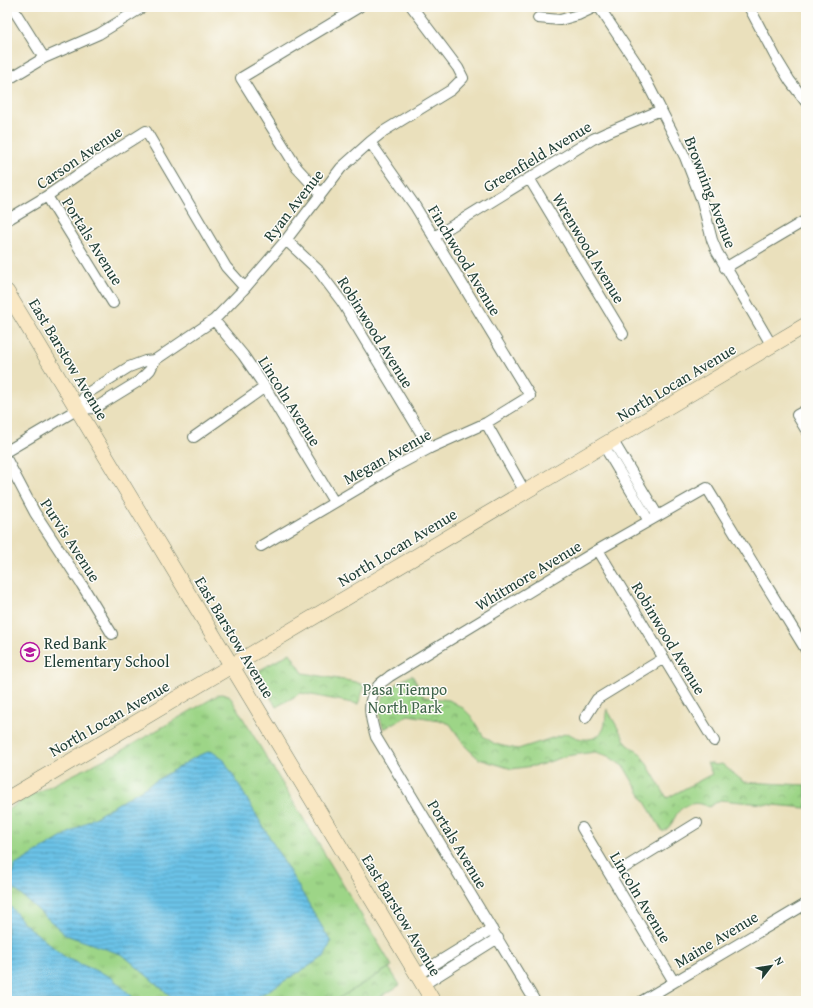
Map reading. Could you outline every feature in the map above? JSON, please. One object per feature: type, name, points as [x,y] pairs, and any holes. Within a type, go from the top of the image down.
[{"type":"street","points":[[12,7],[44,58]]},
{"type":"street","points":[[7,80],[44,58],[99,34],[143,7]]},
{"type":"street","points":[[321,194],[298,168],[241,78],[359,7]]},
{"type":"street","name":"Ryan Avenue","points":[[78,409],[86,394],[123,371],[145,361],[155,360],[214,320],[245,288],[286,240],[342,168],[384,131],[451,90],[463,78],[458,68],[412,7]]},
{"type":"street","points":[[538,18],[560,20],[578,15],[595,7]]},
{"type":"street","name":"Browning Avenue","points":[[599,7],[639,67],[685,156],[702,200],[712,240],[726,268],[772,346]]},
{"type":"street","points":[[751,8],[779,64],[806,102]]},
{"type":"street","name":"Greenfield Avenue","points":[[434,237],[593,139],[661,110]]},
{"type":"street","name":"Carson Avenue","points":[[7,220],[47,196],[95,162],[146,131],[226,267],[245,288]]},
{"type":"street","name":"Finchwood Avenue","points":[[370,142],[404,189],[530,396]]},
{"type":"street","name":"Wrenwood Avenue","points":[[529,178],[622,334]]},
{"type":"street","name":"Portals Avenue","points":[[47,196],[113,302]]},
{"type":"street","points":[[726,268],[806,220]]},
{"type":"street","name":"Robinwood Avenue","points":[[286,240],[318,270],[342,302],[430,448]]},
{"type":"street","name":"East Barstow Avenue","points":[[7,292],[433,1001]]},
{"type":"street","name":"Lincoln Avenue","points":[[214,320],[243,355],[265,387],[334,502]]},
{"type":"street","name":"North Locan Avenue","points":[[7,799],[806,325]]},
{"type":"street","name":"Ryan Avenue","points":[[78,409],[95,408],[140,381],[150,370],[155,360]]},
{"type":"street","points":[[194,437],[265,387]]},
{"type":"street","name":"Megan Avenue","points":[[261,546],[398,464],[486,423],[530,396]]},
{"type":"street","points":[[7,451],[78,409]]},
{"type":"street","points":[[802,413],[806,430]]},
{"type":"street","points":[[486,423],[525,492]]},
{"type":"street","points":[[608,443],[654,519]]},
{"type":"street","name":"Purvis Avenue","points":[[7,460],[35,513],[112,634]]},
{"type":"street","name":"Whitmore Avenue","points":[[372,697],[378,686],[390,676],[598,550],[707,488],[806,650]]},
{"type":"street","name":"Robinwood Avenue","points":[[598,550],[714,741]]},
{"type":"street","points":[[585,718],[597,699],[664,658]]},
{"type":"street","name":"Portals Avenue","points":[[372,697],[370,717],[376,737],[535,1001]]},
{"type":"street","points":[[611,876],[697,823]]},
{"type":"street","name":"Lincoln Avenue","points":[[582,828],[674,982]]},
{"type":"street","name":"Maine Avenue","points":[[642,1001],[806,904]]},
{"type":"street","points":[[420,980],[492,929]]},
{"type":"street","points":[[420,980],[498,938]]},
{"type":"green space","name":"Pasa Tiempo North Park","points":[[290,653],[303,673],[356,682],[365,686],[358,704],[301,693],[276,707],[260,678],[260,670]]},
{"type":"green space","name":"Pasa Tiempo North Park","points":[[412,675],[424,697],[449,700],[463,708],[471,716],[483,736],[495,744],[518,749],[568,733],[577,738],[592,738],[601,733],[604,728],[607,709],[627,744],[641,754],[667,798],[712,774],[707,763],[716,765],[722,764],[744,782],[806,785],[806,808],[720,800],[709,807],[702,804],[691,804],[681,809],[676,814],[670,826],[663,832],[624,767],[608,756],[595,752],[566,756],[540,765],[512,769],[479,759],[466,747],[450,724],[439,720],[408,715],[384,729],[380,719],[380,710],[384,696],[389,690]]},
{"type":"green space","points":[[220,694],[229,695],[392,966],[334,1001],[7,1001],[7,810],[30,796],[119,752]]},
{"type":"green space","points":[[389,968],[400,985],[374,1001],[334,1001]]},
{"type":"water","points":[[211,751],[224,760],[331,942],[324,957],[251,1001],[176,1001],[123,955],[66,935],[11,886],[14,866],[197,756]]},
{"type":"water","points":[[7,902],[24,923],[66,958],[111,977],[137,1001],[7,1001]]},
{"type":"place","name":"Red Bank Elementary School","points":[[30,652]]}]
